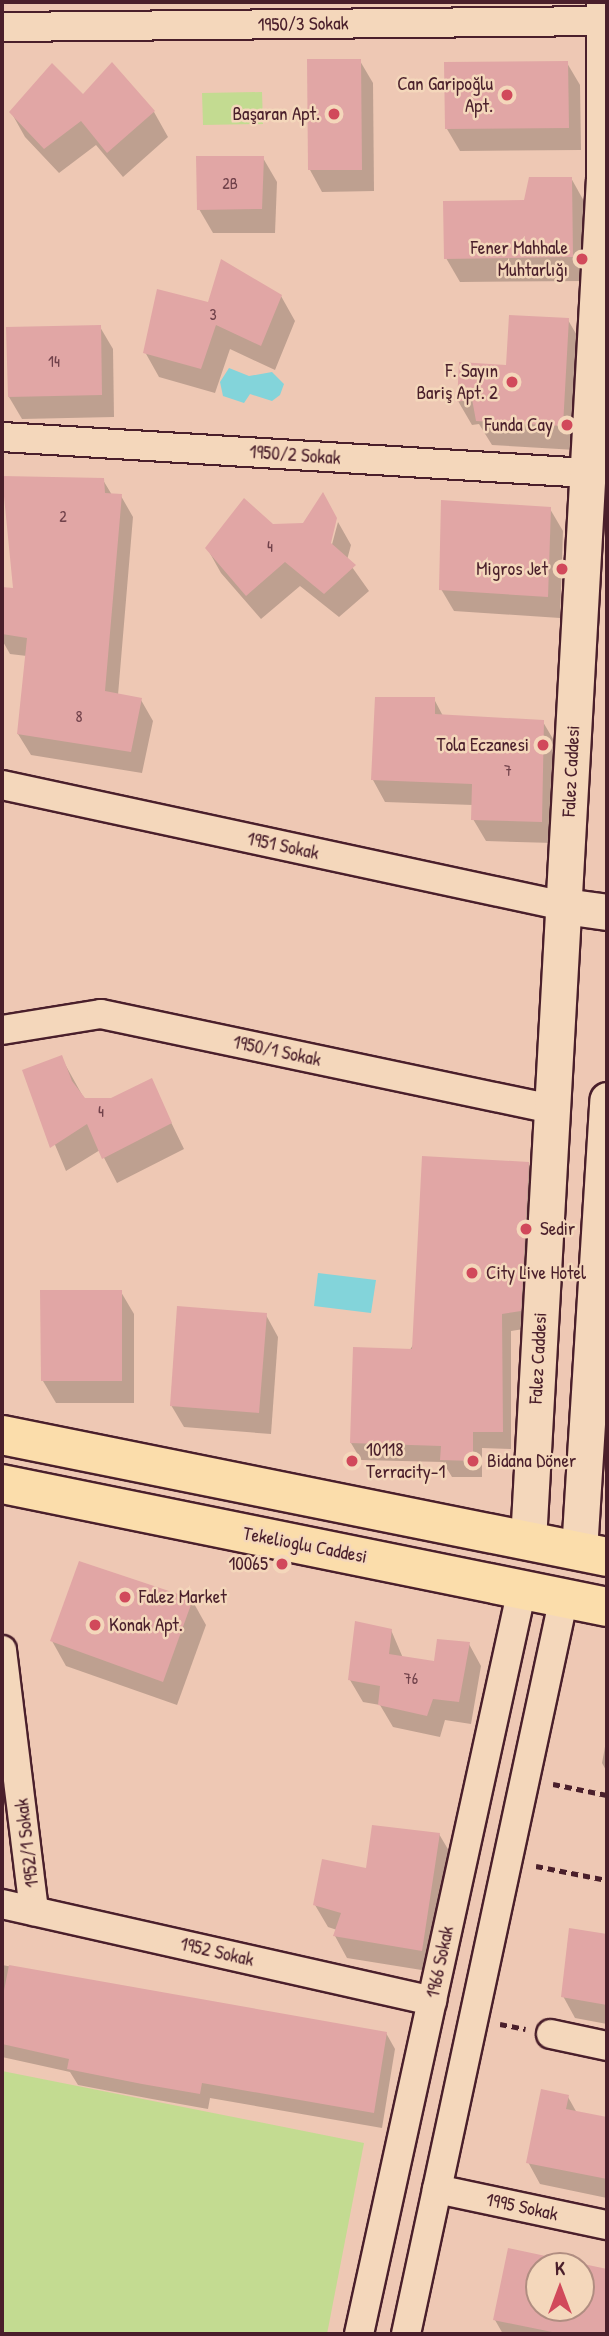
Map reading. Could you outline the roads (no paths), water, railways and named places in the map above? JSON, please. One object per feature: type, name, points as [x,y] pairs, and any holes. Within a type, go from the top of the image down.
[{"type":"main road","points":[[2,1435],[593,1554]]},
{"type":"main road","name":"Tekelioglu Caddesi","points":[[2,1484],[607,1607]]},
{"type":"street","name":"1950/3 Sokak","points":[[2,27],[604,11]]},
{"type":"street","name":"Falez Caddesi","points":[[528,1541],[604,179],[604,11]]},
{"type":"street","name":"1950/2 Sokak","points":[[2,437],[588,473]]},
{"type":"street","name":"1951 Sokak","points":[[2,785],[564,906]]},
{"type":"street","points":[[564,906],[607,912]]},
{"type":"street","name":"1950/1 Sokak","points":[[2,1030],[101,1014],[552,1109]]},
{"type":"street","points":[[593,1554],[607,1100]]},
{"type":"street","name":"1966 Sokak","points":[[359,2334],[522,1589]]},
{"type":"street","points":[[405,2334],[564,1597]]},
{"type":"street","name":"1952/1 Sokak","points":[[2,1650],[34,1911]]},
{"type":"street","name":"1952 Sokak","points":[[2,1904],[432,2001]]},
{"type":"street","points":[[551,2034],[607,2046]]},
{"type":"street","name":"1995 Sokak","points":[[437,2189],[607,2225]]},
{"type":"water","points":[[229,368],[249,376],[272,372],[284,384],[280,395],[272,401],[250,394],[244,403],[223,396],[220,382]]},
{"type":"water","points":[[318,1273],[376,1280],[371,1313],[314,1306]]},
{"type":"place","name":"Can Garipoğlu Apt.","points":[[507,95]]},
{"type":"place","name":"Başaran Apt.","points":[[334,114]]},
{"type":"place","name":"Fener Mahhale Muhtarlığı","points":[[582,259]]},
{"type":"place","name":"F. Sayın Bariş Apt. 2","points":[[512,382]]},
{"type":"place","name":"Funda Cay","points":[[567,425]]},
{"type":"place","name":"Migros Jet","points":[[562,569]]},
{"type":"place","name":"Tola Eczanesi","points":[[543,745]]},
{"type":"place","name":"Sedir","points":[[526,1229]]},
{"type":"place","name":"City Live Hotel","points":[[472,1273]]},
{"type":"place","name":"10118 Terracity-1","points":[[352,1461]]},
{"type":"place","name":"Bidana Döner","points":[[473,1461]]},
{"type":"place","name":"10065","points":[[282,1564]]},
{"type":"place","name":"Falez Market","points":[[125,1597]]},
{"type":"place","name":"Konak Apt.","points":[[95,1625]]}]
